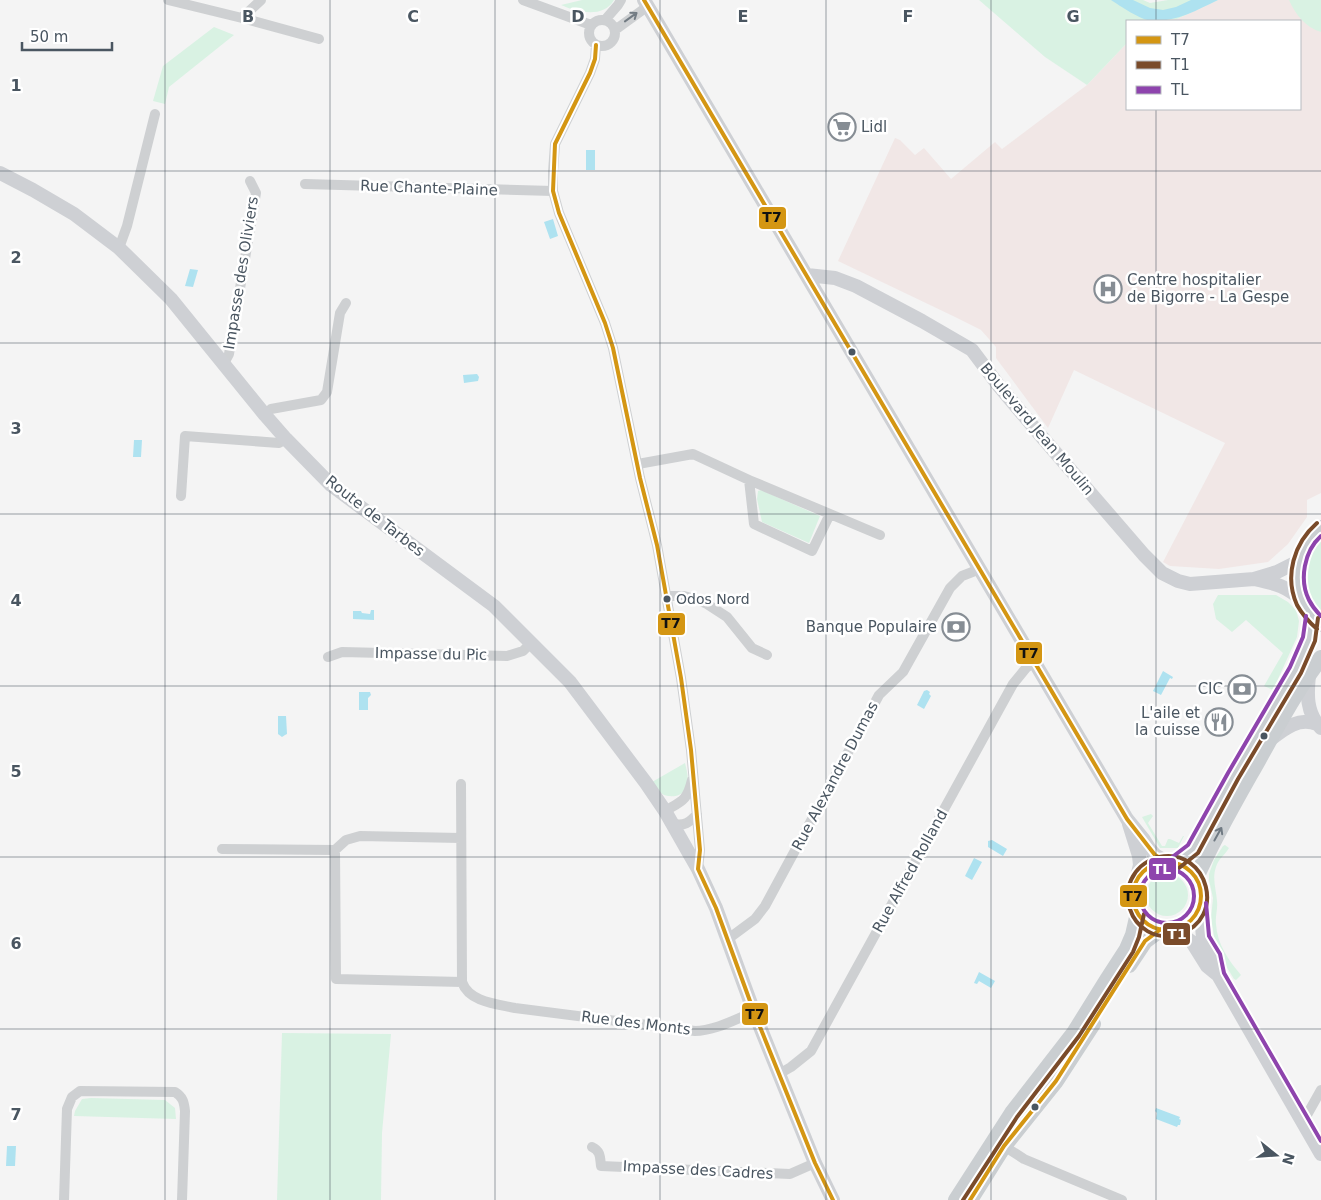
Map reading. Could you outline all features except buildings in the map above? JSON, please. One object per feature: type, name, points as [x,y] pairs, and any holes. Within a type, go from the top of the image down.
[{"type":"main road","points":[[1171,862],[1193,849],[1237,768],[1296,670],[1317,621],[1302,601],[1298,582],[1299,562],[1306,545],[1317,530],[1321,528]]},
{"type":"main road","points":[[1196,878],[1206,856],[1270,740],[1321,658]]},
{"type":"main road","points":[[970,1200],[1004,1146],[1056,1081],[1145,941],[1166,930],[1186,925],[1193,917],[1200,904],[1200,888],[1196,878],[1191,871],[1171,862],[1159,863],[1142,872],[1136,881],[1133,892],[1134,903],[1144,921],[1152,926],[1166,930]]},
{"type":"main road","points":[[956,1200],[1012,1114],[1074,1033],[1127,949],[1133,935],[1138,913]]},
{"type":"street","points":[[168,0],[320,40]]},
{"type":"street","points":[[242,18],[261,0]]},
{"type":"street","points":[[523,0],[591,25]]},
{"type":"street","points":[[605,20],[620,0]]},
{"type":"street","points":[[615,30],[647,5],[1127,819],[1156,855],[1171,862]]},
{"type":"street","points":[[598,20],[605,20],[612,23],[615,30],[614,38],[612,42],[605,46],[596,45],[589,36],[589,28],[598,20]]},
{"type":"street","points":[[596,45],[595,59],[590,73],[555,144],[553,191],[559,213],[613,348],[657,545],[681,678],[694,774],[700,850],[698,869]]},
{"type":"street","points":[[119,248],[127,226],[155,114]]},
{"type":"street","name":"Route de Tarbes","points":[[0,173],[74,214],[119,248],[171,299],[223,365],[286,439],[331,485],[494,606],[570,682],[665,811],[698,869],[728,939],[779,1074],[815,1162],[833,1200]]},
{"type":"street","name":"Impasse des Oliviers","points":[[223,365],[229,354],[256,193],[250,181]]},
{"type":"street","name":"Rue Chante-Plaine","points":[[305,184],[553,191]]},
{"type":"street","name":"Boulevard Jean Moulin","points":[[807,275],[835,278],[856,286],[972,350],[999,386],[1042,437],[1144,555],[1162,573],[1178,581],[1190,584],[1254,579],[1277,572],[1299,562]]},
{"type":"street","points":[[265,414],[271,409],[321,400],[327,392],[340,313],[346,302]]},
{"type":"street","points":[[181,496],[185,436],[279,443],[286,439]]},
{"type":"street","points":[[638,464],[693,454],[880,536]]},
{"type":"street","points":[[749,480],[754,524],[812,551],[830,514]]},
{"type":"street","name":"Rue Alexandre Dumas","points":[[728,939],[755,918],[765,906],[879,695],[903,672],[950,588],[962,576],[980,569]]},
{"type":"street","name":"Boulevard Jean Moulin","points":[[1254,579],[1277,584],[1292,592],[1302,601]]},
{"type":"street","points":[[666,596],[684,596],[707,604],[727,617],[752,648],[767,655]]},
{"type":"street","name":"Impasse du Pic","points":[[328,657],[342,652],[507,656],[523,650],[531,643]]},
{"type":"street","name":"Rue Alfred Rolland","points":[[779,1074],[811,1051],[1013,684],[1026,668],[1035,661]]},
{"type":"street","points":[[1310,674],[1307,692],[1308,706],[1319,726]]},
{"type":"street","points":[[1270,740],[1298,722],[1311,722],[1319,726]]},
{"type":"street","points":[[665,811],[683,801],[690,792],[694,774]]},
{"type":"street","points":[[335,850],[336,979],[462,982],[461,784]]},
{"type":"street","points":[[673,824],[681,826],[690,822],[697,814]]},
{"type":"street","points":[[1127,819],[1139,856],[1140,865],[1136,881]]},
{"type":"street","points":[[222,849],[335,850],[346,840],[360,836],[461,838]]},
{"type":"street","points":[[1200,904],[1203,938],[1214,958],[1218,975],[1321,1154]]},
{"type":"street","points":[[1166,930],[1184,936],[1192,942],[1207,966],[1218,975]]},
{"type":"street","name":"Rue des Monts","points":[[462,982],[465,989],[487,1003],[695,1031],[714,1028],[754,1012]]},
{"type":"street","points":[[1303,1122],[1321,1090]]},
{"type":"street","points":[[64,1200],[67,1109],[72,1097],[80,1091],[175,1092],[180,1095],[184,1102],[185,1111],[182,1200]]},
{"type":"street","points":[[1004,1146],[1024,1159],[1122,1200]]},
{"type":"street","name":"Impasse des Cadres","points":[[592,1147],[599,1152],[601,1166],[790,1174],[815,1162]]},
{"type":"shaded area","name":"Centre hospitalier de Bigorre - La Gespe","points":[[1218,0],[1321,0],[1321,493],[1307,500],[1307,517],[1288,544],[1268,562],[1219,569],[1170,566],[1163,562],[1225,443],[1074,370],[1048,428],[996,358],[996,347],[981,330],[838,261],[895,138],[900,140],[915,155],[924,148],[951,179],[995,142],[1002,149],[1087,85],[1126,44],[1126,110],[1301,110],[1301,20],[1164,20],[1177,19]]},
{"type":"green space","points":[[582,0],[614,0],[609,6],[597,12],[582,12],[561,5]]},
{"type":"green space","points":[[979,0],[1143,0],[1150,3],[1168,0],[1218,0],[1177,19],[1126,20],[1126,44],[1087,85],[1045,57]]},
{"type":"green space","points":[[1289,0],[1321,0],[1321,32],[1302,20]]},
{"type":"green space","points":[[214,27],[234,35],[169,87],[165,104],[153,101],[163,66]]},
{"type":"green space","points":[[761,490],[820,516],[809,543],[762,522],[757,499],[758,491]]},
{"type":"green space","points":[[1321,539],[1321,614],[1315,607],[1308,592],[1305,568],[1311,552]]},
{"type":"green space","points":[[1218,595],[1276,595],[1288,602],[1296,610],[1299,621],[1297,637],[1273,690],[1264,686],[1283,653],[1246,620],[1232,632],[1216,619],[1213,604]]},
{"type":"green space","points":[[685,763],[688,780],[687,787],[683,793],[673,796],[659,792],[652,782]]},
{"type":"green space","points":[[1151,814],[1153,816],[1148,823],[1162,846],[1165,846],[1168,839],[1179,843],[1184,836],[1178,848],[1160,848],[1142,817]]},
{"type":"green space","points":[[1225,845],[1229,848],[1218,862],[1214,875],[1217,904],[1216,924],[1224,952],[1241,975],[1236,980],[1223,961],[1215,942],[1211,918],[1213,898],[1209,874],[1214,860]]},
{"type":"green space","points":[[1171,874],[1179,877],[1185,883],[1188,895],[1185,907],[1179,913],[1163,916],[1155,913],[1149,907],[1146,891],[1149,883],[1155,877]]},
{"type":"green space","points":[[282,1033],[391,1034],[382,1133],[381,1200],[277,1200]]},
{"type":"green space","points":[[82,1099],[165,1100],[175,1108],[176,1119],[74,1116]]},
{"type":"water","points":[[1111,0],[1133,0],[1150,8],[1163,10],[1176,7],[1191,0],[1218,0],[1169,20],[1147,20]]},
{"type":"water","points":[[586,150],[595,150],[595,170],[586,170]]},
{"type":"water","points":[[553,219],[558,236],[550,239],[544,222]]},
{"type":"water","points":[[190,269],[198,270],[193,287],[185,286]]},
{"type":"water","points":[[477,374],[479,377],[478,381],[464,383],[463,375]]},
{"type":"water","points":[[134,440],[142,440],[141,457],[133,457]]},
{"type":"water","points":[[371,610],[374,610],[374,620],[353,619],[353,611],[370,614]]},
{"type":"water","points":[[1163,671],[1173,677],[1172,679],[1170,678],[1161,695],[1153,691]]},
{"type":"water","points":[[927,690],[931,696],[924,709],[917,705],[924,691]]},
{"type":"water","points":[[359,692],[370,692],[368,710],[359,710]]},
{"type":"water","points":[[278,716],[286,716],[287,734],[282,737],[278,734]]},
{"type":"water","points":[[992,840],[1007,849],[1003,856],[988,847],[988,841]]},
{"type":"water","points":[[974,858],[982,862],[972,880],[965,876]]},
{"type":"water","points":[[979,972],[995,981],[991,988],[979,981],[977,984],[974,983]]},
{"type":"water","points":[[1156,1108],[1180,1117],[1180,1125],[1177,1127],[1156,1119]]},
{"type":"water","points":[[7,1146],[16,1146],[15,1166],[6,1166]]},
{"type":"transit line","name":"T7","points":[[644,0],[1127,819],[1155,855],[1167,862]]},
{"type":"transit line","name":"T7","points":[[596,45],[595,59],[590,73],[555,144],[553,191],[559,213],[605,323],[613,348],[640,478],[657,545],[681,678],[691,750],[700,850],[698,869],[716,908],[754,1012],[815,1163],[833,1200]]},
{"type":"transit line","name":"T1","points":[[1317,523],[1302,540],[1297,550],[1291,583],[1297,605],[1317,629]]},
{"type":"transit line","name":"TL","points":[[1321,536],[1315,542],[1307,558],[1304,575],[1304,584],[1309,600],[1321,616]]},
{"type":"transit line","name":"TL","points":[[1171,858],[1188,845],[1290,667],[1303,637],[1306,616]]},
{"type":"transit line","name":"T1","points":[[1179,868],[1198,853],[1238,779],[1301,673],[1315,641],[1318,618]]},
{"type":"transit line","name":"T1","points":[[1157,857],[1141,867],[1131,880],[1128,894],[1130,909],[1137,922],[1147,931],[1162,936],[1179,934],[1194,926],[1203,915],[1207,901],[1206,886],[1200,873],[1190,863],[1176,857],[1159,857]]},
{"type":"transit line","name":"T7","points":[[1167,862],[1180,865],[1191,872],[1198,883],[1201,896],[1198,909],[1191,920],[1180,927],[1167,930],[1154,927],[1143,920],[1136,909],[1133,896],[1136,883],[1143,872],[1154,865],[1167,862]]},
{"type":"transit line","name":"TL","points":[[1167,869],[1177,871],[1186,877],[1192,886],[1194,896],[1192,906],[1186,915],[1177,921],[1167,923],[1157,921],[1148,915],[1142,906],[1140,896],[1142,886],[1148,877],[1157,871],[1167,869]]},
{"type":"transit line","name":"TL","points":[[1206,903],[1209,936],[1220,954],[1224,973],[1321,1141]]},
{"type":"transit line","name":"T1","points":[[963,1200],[1017,1117],[1079,1036],[1133,952],[1139,937],[1144,914]]},
{"type":"transit line","name":"T7","points":[[970,1200],[1004,1146],[1056,1081],[1145,941],[1161,929]]},
{"type":"place","name":"Lidl","points":[[842,127]]},
{"type":"place","name":"Centre hospitalier de Bigorre - La Gespe","points":[[1108,289]]},
{"type":"place","name":"Odos Nord","points":[[667,599]]},
{"type":"place","name":"Banque Populaire","points":[[956,627]]},
{"type":"place","name":"CIC","points":[[1242,689]]},
{"type":"place","name":"L'aile et la cuisse","points":[[1219,722]]}]
